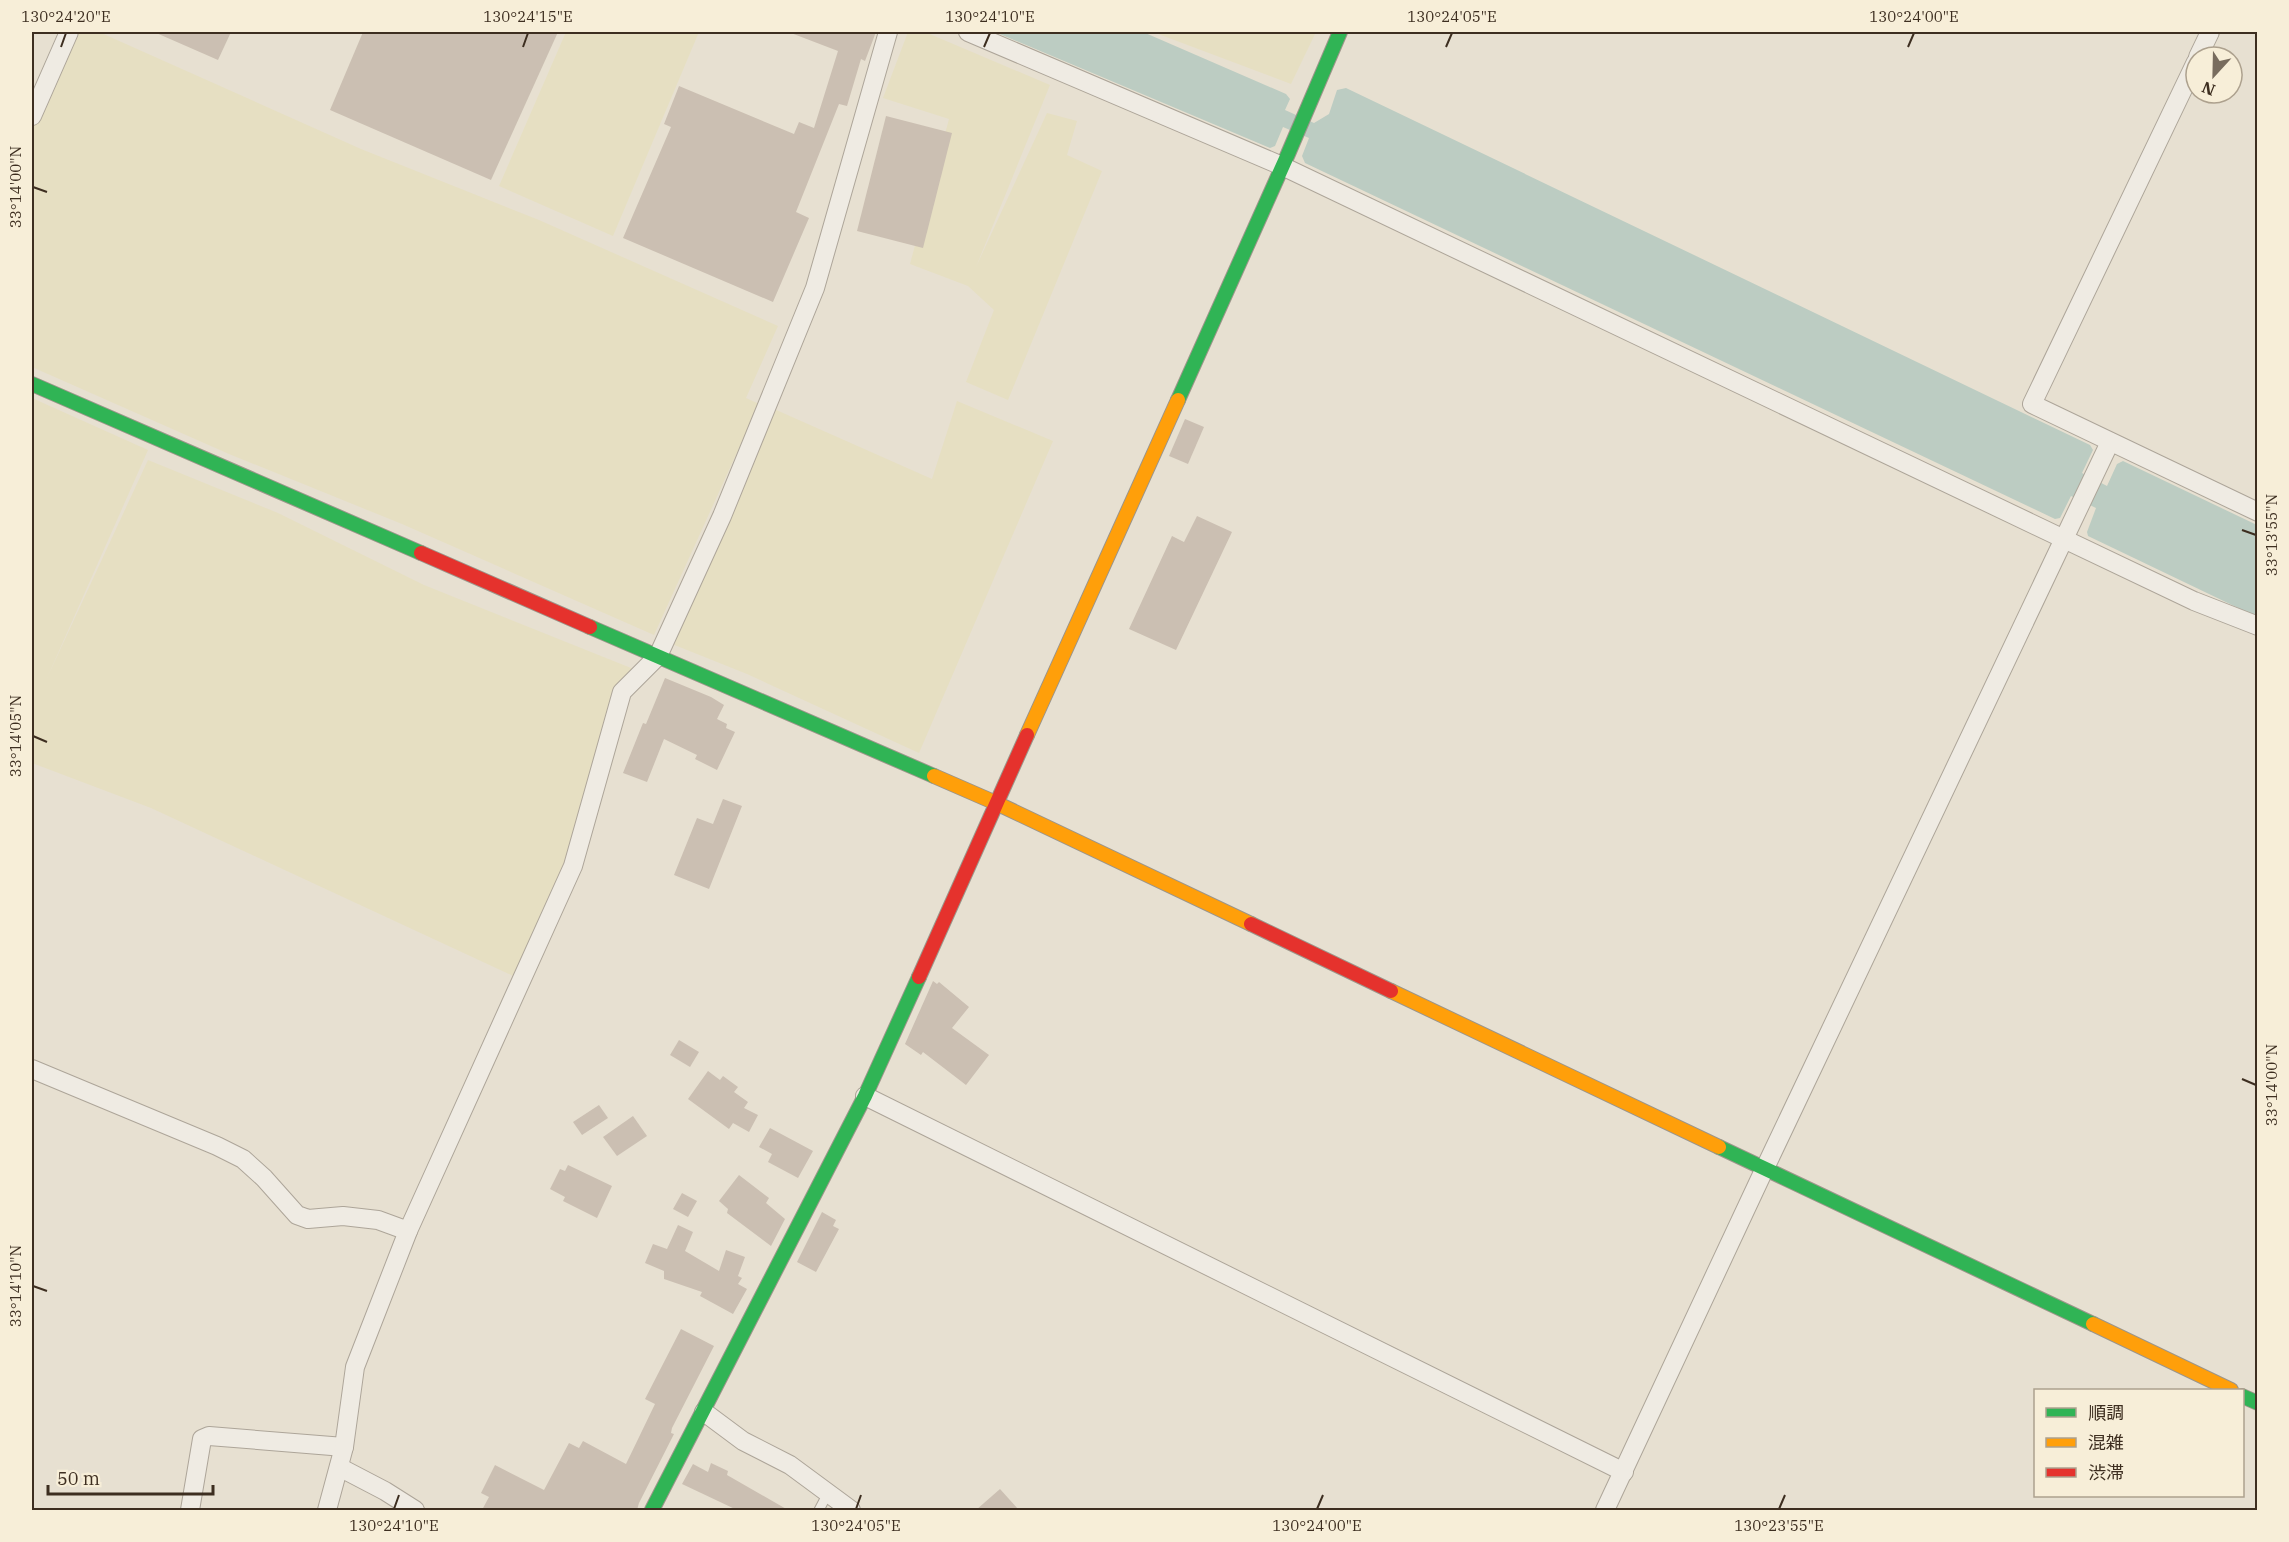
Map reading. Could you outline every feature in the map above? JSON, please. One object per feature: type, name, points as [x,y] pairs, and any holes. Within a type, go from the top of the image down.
[{"type":"street","points":[[32,116],[69,32]]},
{"type":"street","points":[[327,1510],[344,1447],[355,1367],[408,1231],[573,866],[622,692],[658,656],[722,516],[814,288],[888,32]]},
{"type":"street","points":[[968,32],[1285,160],[2067,533],[2194,602],[2258,626]]},
{"type":"street","points":[[652,1510],[865,1096],[1285,160],[1340,32]]},
{"type":"street","points":[[2184,87],[2032,404],[2258,512]]},
{"type":"street","points":[[32,384],[996,803],[2229,1389]]},
{"type":"street","points":[[1605,1510],[2110,442]]},
{"type":"street","points":[[32,1069],[243,1159],[264,1178],[297,1215],[308,1219],[343,1216],[378,1220],[408,1231]]},
{"type":"street","points":[[865,1096],[1624,1472]]},
{"type":"street","points":[[2244,1397],[2258,1403]]},
{"type":"street","points":[[704,1412],[744,1441],[790,1465],[851,1510]]},
{"type":"street","points":[[190,1510],[202,1439],[209,1436],[344,1447]]},
{"type":"street","points":[[339,1467],[386,1491],[415,1510]]},
{"type":"lane","points":[[819,1510],[828,1493]]},
{"type":"shaded area","points":[[74,32],[99,32],[361,149],[539,220],[778,326],[746,398],[759,404],[654,635],[402,524],[229,454],[32,367],[32,128]]},
{"type":"shaded area","points":[[566,32],[699,32],[613,236],[499,186]]},
{"type":"shaded area","points":[[908,32],[925,32],[1050,85],[976,267],[1047,113],[1077,121],[1067,155],[1102,171],[1008,400],[966,382],[994,310],[968,286],[910,264],[949,119],[883,98]]},
{"type":"shaded area","points":[[995,32],[1143,32],[1286,94],[1290,99],[1285,110],[1314,123],[1329,114],[1337,90],[1346,88],[2090,445],[2093,450],[2082,473],[2107,486],[2117,464],[2123,461],[2257,525],[2257,617],[2088,536],[2087,532],[2096,508],[2071,496],[2060,518],[2055,519],[1305,163],[1302,156],[1309,138],[1283,127],[1275,146],[1270,148]]},
{"type":"shaded area","points":[[1153,32],[1316,32],[1291,84]]},
{"type":"shaded area","points":[[32,398],[148,450],[47,678],[148,460],[278,513],[424,585],[641,672],[622,692],[573,866],[522,980],[151,808],[32,763]]},
{"type":"shaded area","points":[[957,401],[1053,441],[919,753],[747,674],[672,644],[774,409],[932,479]]},
{"type":"building","points":[[154,32],[231,32],[218,60]]},
{"type":"building","points":[[363,32],[558,32],[491,180],[330,110]]},
{"type":"building","points":[[791,32],[876,32],[865,61],[861,59],[847,106],[839,104],[796,212],[809,218],[773,302],[623,238],[671,127],[664,124],[679,86],[794,134],[799,122],[814,128],[838,51]]},
{"type":"building","points":[[886,116],[952,133],[923,248],[857,231]]},
{"type":"building","points":[[1185,419],[1204,427],[1188,464],[1169,456]]},
{"type":"building","points":[[1197,516],[1232,532],[1176,650],[1129,629],[1172,536],[1184,542]]},
{"type":"building","points":[[665,678],[711,697],[724,705],[717,719],[727,724],[726,728],[735,732],[717,770],[695,759],[697,755],[664,739],[647,782],[623,773],[643,723],[646,724]]},
{"type":"building","points":[[723,799],[742,806],[709,889],[674,875],[697,818],[713,824]]},
{"type":"building","points":[[933,981],[937,984],[939,982],[969,1007],[952,1028],[989,1055],[966,1085],[923,1052],[921,1055],[905,1044]]},
{"type":"building","points":[[679,1040],[699,1052],[690,1067],[670,1055]]},
{"type":"building","points":[[708,1071],[720,1080],[723,1076],[738,1087],[734,1092],[748,1102],[744,1108],[758,1115],[749,1132],[733,1123],[729,1129],[688,1099]]},
{"type":"building","points":[[599,1105],[608,1118],[582,1135],[573,1122]]},
{"type":"building","points":[[633,1116],[647,1136],[617,1156],[603,1137]]},
{"type":"building","points":[[770,1128],[813,1151],[798,1178],[768,1162],[772,1154],[759,1147]]},
{"type":"building","points":[[568,1165],[612,1186],[597,1218],[563,1201],[565,1197],[550,1189],[560,1169],[565,1171]]},
{"type":"building","points":[[739,1175],[769,1198],[766,1203],[785,1219],[771,1246],[727,1213],[728,1209],[719,1201]]},
{"type":"building","points":[[682,1193],[697,1201],[688,1217],[673,1209]]},
{"type":"building","points":[[822,1212],[836,1220],[833,1226],[839,1229],[816,1272],[797,1262]]},
{"type":"building","points":[[678,1225],[693,1232],[685,1251],[719,1271],[726,1250],[745,1257],[738,1276],[742,1278],[738,1284],[747,1289],[733,1314],[700,1296],[702,1292],[664,1279],[664,1271],[645,1263],[653,1244],[667,1249]]},
{"type":"building","points":[[681,1329],[714,1346],[672,1428],[671,1433],[674,1434],[637,1510],[482,1510],[489,1497],[481,1493],[495,1465],[544,1490],[569,1443],[579,1448],[583,1441],[626,1464],[655,1404],[645,1399]]},
{"type":"building","points":[[711,1463],[728,1471],[727,1475],[788,1510],[737,1510],[682,1484],[693,1464],[708,1472]]},
{"type":"building","points":[[1000,1489],[1019,1510],[976,1510]]},
{"type":"traffic: fast","points":[[1178,400],[1340,32]]},
{"type":"traffic: fast","points":[[32,384],[421,553]]},
{"type":"traffic: fast","points":[[590,627],[934,776]]},
{"type":"traffic: fast","points":[[652,1510],[865,1096],[919,977]]},
{"type":"traffic: fast","points":[[1719,1147],[2093,1324]]},
{"type":"traffic: fast","points":[[2244,1397],[2258,1403]]},
{"type":"traffic: slow","points":[[1027,735],[1178,400]]},
{"type":"traffic: slow","points":[[934,776],[1251,924]]},
{"type":"traffic: slow","points":[[1391,991],[1719,1147]]},
{"type":"traffic: slow","points":[[2093,1324],[2229,1389]]},
{"type":"traffic: jam","points":[[421,553],[590,627]]},
{"type":"traffic: jam","points":[[919,977],[1027,735]]},
{"type":"traffic: jam","points":[[1251,924],[1391,991]]}]
